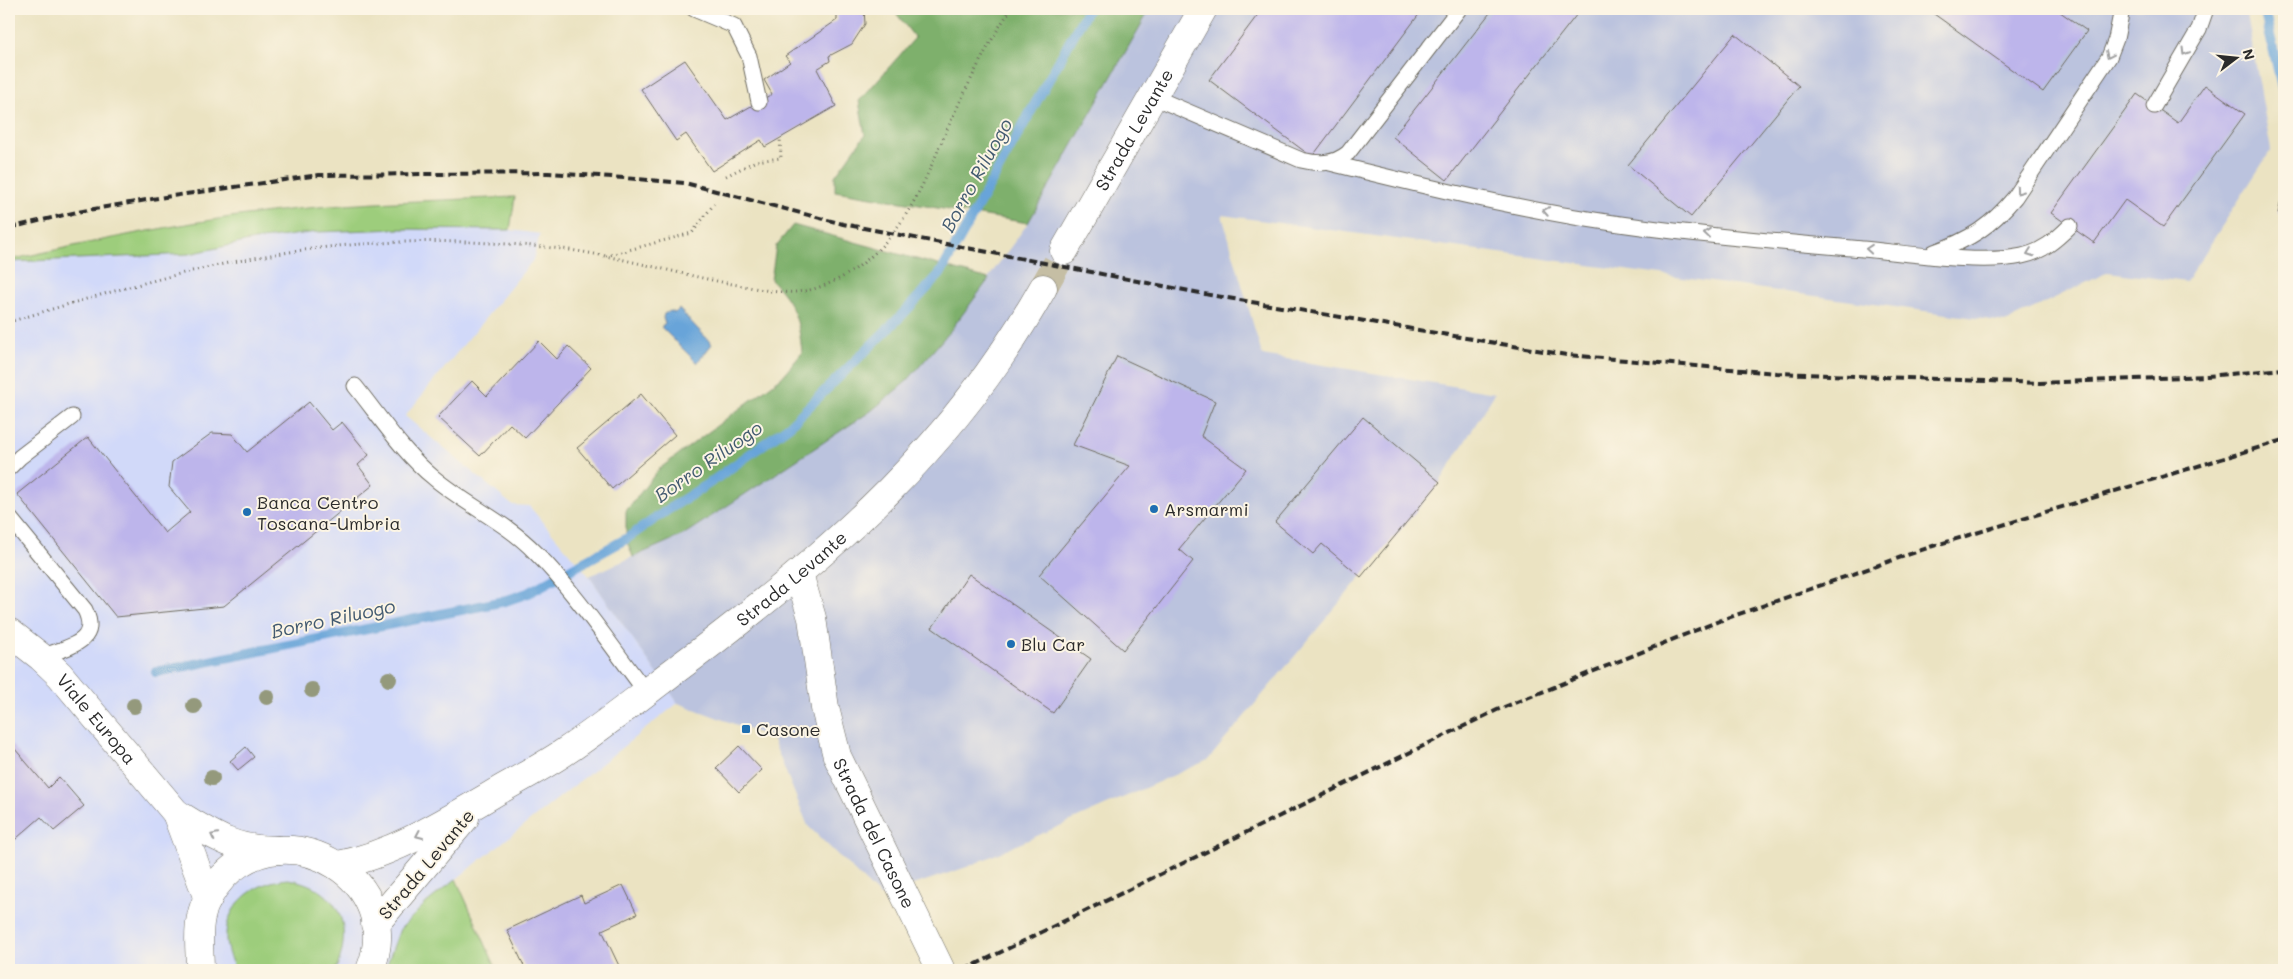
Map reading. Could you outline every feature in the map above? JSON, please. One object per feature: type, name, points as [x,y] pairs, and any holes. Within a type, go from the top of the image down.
[{"type":"main road","name":"Strada Levante","points":[[1064,251],[1151,96],[1203,9]]},
{"type":"main road","name":"Strada Levante","points":[[338,865],[356,861],[435,828],[564,753],[799,574],[899,482],[937,441],[966,407],[995,366],[1043,288]]},
{"type":"main road","name":"Strada del Casone","points":[[799,574],[812,618],[824,708],[837,756],[941,970]]},
{"type":"main road","name":"Viale Europa","points":[[9,632],[41,657],[82,700],[176,813],[206,832],[244,848],[278,850]]},
{"type":"main road","name":"Strada Levante","points":[[375,924],[477,804]]},
{"type":"main road","name":"Viale Europa","points":[[176,813],[208,898]]},
{"type":"main road","name":"Strada Levante","points":[[200,970],[199,933],[201,915],[208,898],[230,870],[244,860],[278,850],[309,852],[338,865],[358,885],[366,897],[375,924],[376,944],[370,970]]},
{"type":"lane","points":[[694,9],[734,26],[749,56],[759,102]]},
{"type":"lane","points":[[1151,96],[1301,160],[1321,164],[1330,163],[1337,161],[1348,153],[1459,9]]},
{"type":"lane","points":[[1927,254],[1953,246],[1977,234],[1998,217],[2015,197],[2109,57],[2116,39],[2122,9]]},
{"type":"lane","points":[[2154,106],[2199,29],[2206,9]]},
{"type":"lane","points":[[1330,163],[1437,189],[1576,217],[1658,228],[1927,254],[1993,258],[2022,256],[2046,246],[2058,238],[2070,226]]},
{"type":"lane","points":[[355,386],[393,434],[433,478],[494,520],[535,552],[572,596],[646,692]]},
{"type":"lane","points":[[9,468],[20,457],[72,417]]},
{"type":"lane","points":[[9,517],[85,610],[90,620],[91,628],[86,637],[41,657]]},
{"type":"path","points":[[9,322],[139,284],[269,255],[367,244],[451,242],[551,248],[605,256],[690,276],[779,291],[796,292],[828,284],[848,273],[881,248],[902,223],[920,190],[995,32],[1012,9]]},
{"type":"path","points":[[726,176],[756,161],[781,158],[780,138]]},
{"type":"path","points":[[605,256],[692,233],[714,204]]},
{"type":"shaded area","points":[[1150,9],[2246,9],[2271,150],[2186,282],[2108,272],[2005,322],[1222,215],[1262,355],[1495,393],[1440,482],[1208,760],[967,867],[880,896],[808,826],[772,738],[678,703],[589,576],[683,535],[950,331],[1028,223]]},
{"type":"shaded area","points":[[398,229],[510,230],[540,234],[533,260],[405,416],[512,505],[529,506],[589,576],[678,703],[425,904],[400,929],[385,970],[9,970],[9,262],[189,254],[254,240],[317,232]]},
{"type":"green space","points":[[893,9],[1150,9],[1028,223],[835,191],[835,176],[865,135],[859,101],[915,38]]},
{"type":"green space","points":[[515,197],[510,230],[398,229],[317,232],[254,240],[189,254],[9,262],[9,260],[135,234],[198,222],[262,213],[357,204]]},
{"type":"green space","points":[[793,225],[989,279],[950,331],[907,381],[871,411],[683,535],[633,557],[626,539],[626,511],[659,469],[782,377],[802,353],[794,313],[785,296],[771,280],[776,246]]},
{"type":"green space","points":[[288,879],[305,883],[319,890],[330,899],[338,910],[342,923],[343,937],[336,969],[236,970],[229,953],[226,937],[228,922],[234,909],[243,898],[256,889],[271,882]]},
{"type":"green space","points":[[456,879],[497,970],[385,970],[400,929],[425,904]]},
{"type":"water","points":[[679,309],[712,344],[697,363],[661,327],[665,324],[664,314],[670,311],[675,313]]},
{"type":"building","points":[[837,9],[864,9],[865,24],[852,44],[829,56],[830,61],[817,69],[836,106],[765,147],[761,140],[712,171],[686,134],[676,141],[641,89],[685,60],[727,120],[772,94],[764,80],[790,62],[785,56],[837,20]]},
{"type":"building","points":[[1262,9],[1423,9],[1312,157],[1209,80]]},
{"type":"building","points":[[1493,9],[1581,9],[1447,180],[1393,137]]},
{"type":"building","points":[[1927,9],[2056,9],[2087,31],[2043,92]]},
{"type":"building","points":[[1735,34],[1799,86],[1691,217],[1628,165]]},
{"type":"building","points":[[2205,85],[2245,114],[2163,227],[2125,200],[2094,243],[2051,213],[2137,94],[2178,123]]},
{"type":"building","points":[[2282,196],[2284,196],[2284,215],[2278,213]]},
{"type":"building","points":[[539,341],[557,359],[568,346],[591,368],[525,438],[510,424],[480,456],[438,417],[472,381],[487,396]]},
{"type":"building","name":"Arsmarmi","points":[[1117,356],[1215,401],[1201,436],[1246,469],[1179,549],[1193,561],[1123,650],[1039,575],[1130,466],[1073,445]]},
{"type":"building","points":[[641,394],[675,435],[612,489],[577,448]]},
{"type":"building","points":[[309,402],[332,430],[342,422],[369,455],[358,465],[373,485],[224,606],[116,617],[17,494],[88,437],[165,533],[190,512],[169,487],[172,462],[212,433],[232,434],[247,452]]},
{"type":"building","points":[[1363,417],[1440,482],[1361,577],[1322,544],[1313,554],[1275,522]]},
{"type":"building","name":"Blu Car","points":[[969,574],[1091,659],[1053,713],[932,628]]},
{"type":"building","points":[[9,742],[48,788],[59,777],[84,806],[54,831],[41,817],[9,845]]},
{"type":"building","points":[[739,746],[762,770],[739,792],[716,768]]},
{"type":"building","points":[[246,747],[254,757],[238,770],[230,761]]},
{"type":"building","points":[[623,885],[637,914],[602,930],[621,970],[526,970],[507,930],[581,895],[584,903]]},
{"type":"waterway","name":"Borro Riluogo","points":[[156,672],[505,601],[528,593],[626,539],[714,480],[789,426],[900,317],[940,274],[1088,9]]},
{"type":"waterway","points":[[2264,9],[2284,96]]},
{"type":"tunnel","points":[[1043,288],[1064,251]]},
{"type":"railway","points":[[9,228],[77,212],[158,198],[319,175],[548,173],[599,176],[685,183],[843,224],[1210,295],[1567,355],[1777,373],[2040,383],[2207,376],[2284,369]]},
{"type":"railway","points":[[964,970],[1497,710],[1719,621],[1933,546],[2284,440]]},
{"type":"place","name":"Arsmarmi","points":[[1154,509]]},
{"type":"place","name":"Banca Centro Toscana-Umbria","points":[[247,512]]},
{"type":"place","name":"Blu Car","points":[[1011,644]]},
{"type":"place","name":"Casone","points":[[746,729]]}]
